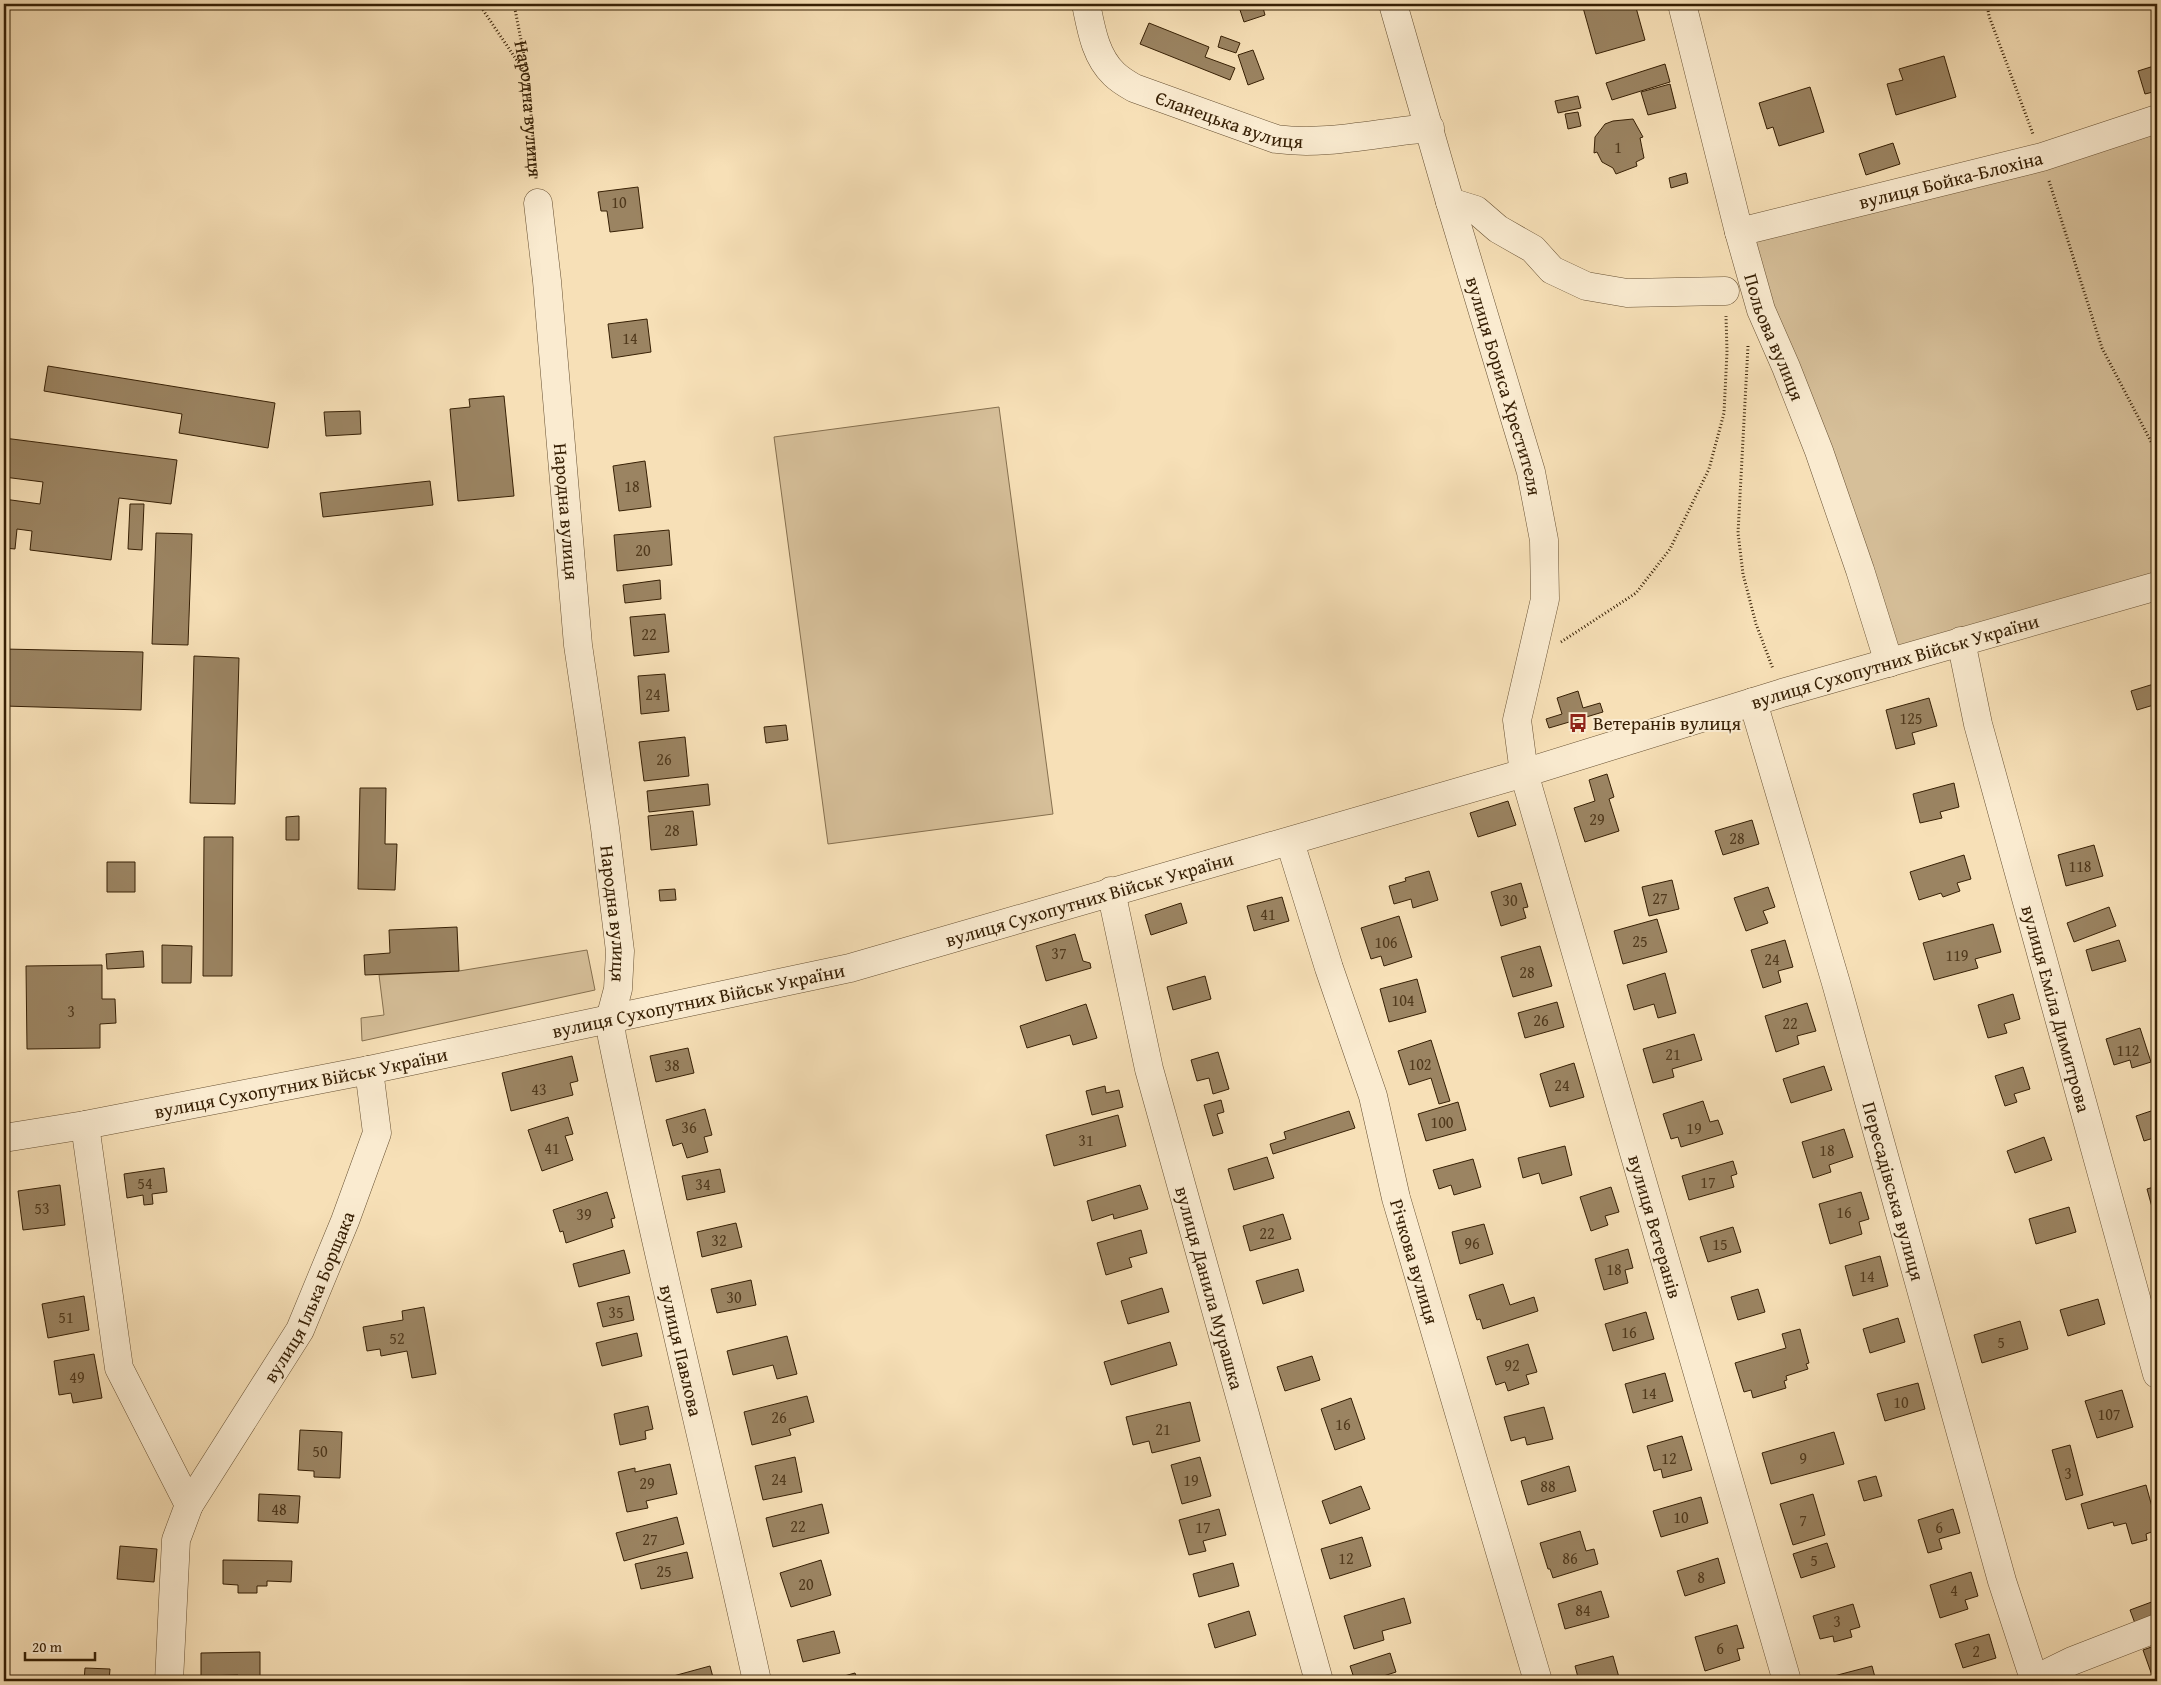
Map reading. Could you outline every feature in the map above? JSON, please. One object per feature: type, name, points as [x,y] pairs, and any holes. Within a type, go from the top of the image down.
[{"type":"street","name":"Єланецька вулиця","points":[[1086,4],[1092,36],[1102,58],[1114,75],[1134,88],[1276,139],[1297,142],[1430,128]]},
{"type":"street","name":"вулиця Бориса Хрестителя","points":[[1393,4],[1530,472],[1544,540],[1545,599],[1517,720],[1524,773]]},
{"type":"street","name":"Польова вулиця","points":[[1682,4],[1739,232],[1761,310],[1819,451],[1860,570],[1889,663]]},
{"type":"street","name":"вулиця Бойка-Блохіна","points":[[1739,232],[2042,157],[2157,119]]},
{"type":"street","points":[[1450,202],[1476,210],[1498,229],[1533,249],[1552,270],[1586,286],[1627,293],[1724,291]]},
{"type":"street","name":"Народна вулиця","points":[[538,203],[551,320],[578,645],[620,951],[618,989],[610,1019]]},
{"type":"street","name":"вулиця Сухопутних Військ України","points":[[4,1138],[85,1125],[369,1070],[850,968],[1524,773],[1782,693],[2157,586]]},
{"type":"street","name":"вулиця Еміла Димитрова","points":[[1961,642],[1978,724],[2157,1374]]},
{"type":"street","name":"Пересадівська вулиця","points":[[1754,702],[1836,983],[2002,1581],[2033,1680]]},
{"type":"street","name":"вулиця Ветеранів","points":[[1524,773],[1787,1681]]},
{"type":"street","name":"Річкова вулиця","points":[[1290,842],[1329,968],[1373,1096],[1399,1207],[1538,1681]]},
{"type":"street","name":"вулиця Данила Мурашка","points":[[1111,891],[1149,1069],[1320,1681]]},
{"type":"street","name":"вулиця Павлова","points":[[610,1019],[640,1173],[728,1547],[757,1681]]},
{"type":"street","name":"вулиця Ілька Борщака","points":[[169,1681],[176,1540],[188,1505],[300,1330],[345,1221],[377,1133],[369,1070]]},
{"type":"street","points":[[85,1125],[119,1368],[188,1505]]},
{"type":"street","points":[[2033,1680],[2072,1661],[2157,1628]]},
{"type":"path","points":[[479,4],[528,76]]},
{"type":"path","name":"Народна вулиця","points":[[514,4],[528,76],[538,203]]},
{"type":"path","points":[[1987,4],[1989,16],[2042,157],[2102,348],[2157,453]]},
{"type":"path","points":[[1531,665],[1550,649],[1636,593],[1670,549],[1709,469],[1724,413],[1728,352],[1724,291]]},
{"type":"path","points":[[1748,343],[1738,532],[1743,574],[1756,624],[1782,693]]},
{"type":"shaded area","points":[[2157,123],[2157,576],[1898,647],[1751,254],[1757,232]]},
{"type":"shaded area","points":[[999,407],[1053,814],[828,844],[774,437]]},
{"type":"shaded area","points":[[587,950],[595,990],[362,1041],[361,1018],[384,1015],[379,975],[459,971]]},
{"type":"building","points":[[1262,4],[1265,15],[1244,22],[1240,10]]},
{"type":"building","points":[[1582,4],[1635,4],[1645,40],[1596,54]]},
{"type":"building","points":[[1149,23],[1209,47],[1205,57],[1235,68],[1230,80],[1140,44]]},
{"type":"building","points":[[1221,36],[1240,43],[1236,53],[1218,47]]},
{"type":"building","points":[[1253,50],[1264,79],[1248,85],[1238,55]]},
{"type":"building","points":[[1944,56],[1956,97],[1896,115],[1887,84],[1903,80],[1899,69]]},
{"type":"building","points":[[1665,64],[1670,82],[1612,100],[1606,83]]},
{"type":"building","points":[[2157,65],[2157,91],[2145,94],[2138,71]]},
{"type":"building","points":[[1670,84],[1676,108],[1648,115],[1641,92]]},
{"type":"building","points":[[1810,87],[1824,132],[1779,146],[1773,127],[1767,129],[1759,103]]},
{"type":"building","points":[[1578,96],[1581,108],[1558,113],[1555,101]]},
{"type":"building","points":[[1578,112],[1581,126],[1568,129],[1565,114]]},
{"type":"building","points":[[1633,119],[1643,137],[1640,138],[1644,158],[1636,162],[1637,166],[1616,174],[1613,168],[1602,162],[1597,152],[1594,153],[1595,137],[1605,124],[1613,121]]},
{"type":"building","points":[[1893,143],[1900,164],[1866,175],[1859,154]]},
{"type":"building","points":[[1686,173],[1688,183],[1671,188],[1669,178]]},
{"type":"building","points":[[638,187],[643,228],[610,232],[607,211],[601,211],[598,192]]},
{"type":"building","points":[[647,319],[651,352],[612,358],[608,324]]},
{"type":"building","points":[[48,366],[275,403],[268,448],[179,433],[182,414],[44,391]]},
{"type":"building","points":[[504,396],[514,496],[458,501],[450,409],[470,407],[469,399]]},
{"type":"building","points":[[360,411],[361,434],[326,436],[324,412]]},
{"type":"building","points":[[4,438],[177,460],[171,504],[119,498],[111,560],[30,550],[32,531],[17,529],[15,549],[4,548],[4,499],[40,504],[43,482],[4,477]]},
{"type":"building","points":[[645,461],[651,507],[619,511],[613,466]]},
{"type":"building","points":[[430,481],[433,505],[323,517],[320,493]]},
{"type":"building","points":[[130,504],[144,504],[142,550],[128,549]]},
{"type":"building","points":[[669,530],[672,565],[617,571],[614,535]]},
{"type":"building","points":[[156,533],[192,534],[188,645],[152,644]]},
{"type":"building","points":[[660,580],[661,599],[625,603],[623,585]]},
{"type":"building","points":[[665,614],[669,652],[634,656],[630,617]]},
{"type":"building","points":[[4,649],[143,652],[141,710],[4,706]]},
{"type":"building","points":[[194,656],[239,658],[235,804],[190,803]]},
{"type":"building","points":[[665,674],[669,711],[641,714],[638,676]]},
{"type":"building","points":[[2157,683],[2157,704],[2137,710],[2131,691]]},
{"type":"building","points":[[1578,691],[1583,708],[1600,703],[1603,712],[1549,728],[1546,719],[1562,714],[1557,698]]},
{"type":"building","points":[[1929,698],[1937,726],[1912,733],[1915,744],[1896,749],[1886,710]]},
{"type":"building","points":[[786,725],[788,740],[766,743],[764,727]]},
{"type":"building","points":[[685,737],[689,776],[644,781],[639,742]]},
{"type":"building","points":[[1607,774],[1614,797],[1609,799],[1619,831],[1585,842],[1574,808],[1595,801],[1589,780]]},
{"type":"building","points":[[1954,783],[1959,807],[1940,812],[1942,818],[1920,823],[1913,794]]},
{"type":"building","points":[[708,784],[710,805],[649,812],[647,791]]},
{"type":"building","points":[[360,788],[386,788],[385,844],[397,844],[395,890],[358,889]]},
{"type":"building","points":[[1508,801],[1516,825],[1478,837],[1470,813]]},
{"type":"building","points":[[693,811],[697,845],[651,850],[648,816]]},
{"type":"building","points":[[299,816],[299,840],[286,840],[286,817]]},
{"type":"building","points":[[1752,820],[1759,844],[1723,855],[1715,831]]},
{"type":"building","points":[[204,837],[233,837],[232,976],[203,976]]},
{"type":"building","points":[[2094,845],[2103,876],[2066,886],[2058,855]]},
{"type":"building","points":[[1964,855],[1971,879],[1957,883],[1960,891],[1943,897],[1941,893],[1919,900],[1910,872]]},
{"type":"building","points":[[107,862],[135,862],[135,892],[107,892]]},
{"type":"building","points":[[1429,871],[1438,900],[1413,908],[1411,899],[1394,904],[1389,886],[1406,881],[1405,878]]},
{"type":"building","points":[[1672,880],[1679,909],[1649,916],[1642,887]]},
{"type":"building","points":[[1521,883],[1528,907],[1523,908],[1526,918],[1501,926],[1491,892]]},
{"type":"building","points":[[1768,887],[1775,907],[1763,911],[1768,923],[1746,931],[1734,898]]},
{"type":"building","points":[[675,889],[676,900],[660,901],[659,890]]},
{"type":"building","points":[[1282,897],[1289,921],[1254,931],[1247,906]]},
{"type":"building","points":[[1181,903],[1187,923],[1151,935],[1145,915]]},
{"type":"building","points":[[2109,907],[2116,926],[2074,942],[2067,923]]},
{"type":"building","points":[[1399,916],[1412,957],[1384,966],[1381,956],[1371,959],[1361,928]]},
{"type":"building","points":[[1657,919],[1667,952],[1623,964],[1614,931]]},
{"type":"building","points":[[1993,924],[2001,952],[1975,959],[1978,968],[1934,980],[1923,943]]},
{"type":"building","points":[[457,927],[459,971],[365,975],[364,955],[390,953],[389,930]]},
{"type":"building","points":[[1075,934],[1083,961],[1090,963],[1091,968],[1046,981],[1036,946]]},
{"type":"building","points":[[1785,940],[1793,967],[1778,971],[1781,982],[1763,988],[1751,950]]},
{"type":"building","points":[[2119,940],[2126,961],[2092,971],[2086,950]]},
{"type":"building","points":[[162,945],[192,946],[191,983],[162,983]]},
{"type":"building","points":[[1540,946],[1552,986],[1513,997],[1501,957]]},
{"type":"building","points":[[143,951],[144,967],[107,969],[106,954]]},
{"type":"building","points":[[102,965],[102,999],[115,999],[116,1023],[100,1024],[100,1048],[27,1049],[26,966]]},
{"type":"building","points":[[1665,973],[1676,1013],[1658,1018],[1654,1004],[1634,1010],[1627,985]]},
{"type":"building","points":[[1205,976],[1211,999],[1173,1010],[1167,987]]},
{"type":"building","points":[[1417,979],[1426,1012],[1389,1022],[1380,989]]},
{"type":"building","points":[[2013,994],[2020,1019],[2004,1024],[2007,1033],[1988,1038],[1978,1005]]},
{"type":"building","points":[[1557,1002],[1564,1027],[1525,1038],[1518,1013]]},
{"type":"building","points":[[1807,1003],[1816,1031],[1797,1036],[1799,1044],[1776,1052],[1765,1016]]},
{"type":"building","points":[[1086,1004],[1097,1038],[1073,1045],[1070,1035],[1027,1048],[1020,1026]]},
{"type":"building","points":[[2140,1028],[2151,1062],[2132,1068],[2130,1060],[2114,1065],[2106,1039]]},
{"type":"building","points":[[1694,1034],[1702,1060],[1672,1069],[1674,1077],[1653,1083],[1643,1049]]},
{"type":"building","points":[[1431,1040],[1450,1101],[1439,1104],[1431,1078],[1409,1085],[1398,1051]]},
{"type":"building","points":[[688,1048],[694,1073],[656,1082],[650,1056]]},
{"type":"building","points":[[1218,1052],[1229,1089],[1213,1094],[1209,1078],[1197,1081],[1191,1060]]},
{"type":"building","points":[[572,1056],[578,1081],[570,1083],[573,1095],[511,1111],[502,1073]]},
{"type":"building","points":[[1574,1063],[1584,1097],[1550,1107],[1540,1074]]},
{"type":"building","points":[[1824,1066],[1832,1090],[1791,1103],[1783,1079]]},
{"type":"building","points":[[2023,1067],[2030,1089],[2014,1094],[2017,1102],[2005,1106],[1995,1076]]},
{"type":"building","points":[[1105,1086],[1106,1093],[1119,1090],[1123,1107],[1092,1115],[1086,1091]]},
{"type":"building","points":[[1221,1100],[1224,1112],[1217,1114],[1223,1133],[1213,1136],[1204,1105]]},
{"type":"building","points":[[1703,1101],[1710,1122],[1718,1120],[1723,1134],[1681,1147],[1678,1137],[1671,1139],[1663,1114]]},
{"type":"building","points":[[1458,1102],[1466,1130],[1426,1141],[1418,1114]]},
{"type":"building","points":[[705,1109],[712,1135],[704,1137],[708,1152],[687,1158],[682,1143],[673,1146],[666,1120]]},
{"type":"building","points":[[2157,1109],[2157,1137],[2144,1141],[2136,1116]]},
{"type":"building","points":[[1349,1111],[1355,1128],[1273,1154],[1270,1144],[1286,1139],[1284,1132]]},
{"type":"building","points":[[1118,1115],[1126,1146],[1054,1166],[1046,1135]]},
{"type":"building","points":[[568,1117],[573,1134],[565,1136],[573,1160],[542,1171],[528,1130]]},
{"type":"building","points":[[1844,1129],[1853,1157],[1829,1165],[1831,1172],[1813,1178],[1802,1142]]},
{"type":"building","points":[[2044,1137],[2052,1160],[2015,1173],[2007,1151]]},
{"type":"building","points":[[1565,1146],[1572,1175],[1542,1184],[1539,1173],[1523,1178],[1518,1158]]},
{"type":"building","points":[[1267,1157],[1274,1178],[1234,1190],[1228,1169]]},
{"type":"building","points":[[1473,1159],[1481,1187],[1454,1195],[1451,1185],[1439,1189],[1433,1170]]},
{"type":"building","points":[[1733,1161],[1737,1174],[1731,1176],[1734,1187],[1689,1200],[1682,1176]]},
{"type":"building","points":[[164,1168],[167,1192],[152,1194],[153,1204],[144,1205],[143,1195],[127,1198],[124,1174]]},
{"type":"building","points":[[720,1169],[725,1192],[687,1200],[682,1176]]},
{"type":"building","points":[[60,1185],[65,1225],[23,1230],[18,1191]]},
{"type":"building","points":[[1140,1185],[1148,1209],[1114,1219],[1113,1214],[1092,1221],[1087,1201]]},
{"type":"building","points":[[2157,1186],[2157,1217],[2155,1218],[2147,1189]]},
{"type":"building","points":[[1611,1187],[1619,1212],[1605,1216],[1608,1225],[1591,1231],[1580,1197]]},
{"type":"building","points":[[607,1192],[615,1218],[611,1219],[613,1227],[566,1243],[563,1231],[560,1232],[553,1210]]},
{"type":"building","points":[[1861,1192],[1869,1219],[1859,1222],[1862,1234],[1830,1244],[1819,1204]]},
{"type":"building","points":[[2069,1207],[2076,1232],[2036,1244],[2029,1219]]},
{"type":"building","points":[[1283,1214],[1291,1239],[1250,1251],[1243,1226]]},
{"type":"building","points":[[736,1223],[742,1247],[702,1257],[697,1232]]},
{"type":"building","points":[[1484,1224],[1493,1254],[1460,1264],[1452,1232]]},
{"type":"building","points":[[1733,1227],[1741,1252],[1708,1262],[1700,1237]]},
{"type":"building","points":[[1141,1230],[1147,1253],[1129,1258],[1132,1267],[1106,1275],[1097,1243]]},
{"type":"building","points":[[1628,1249],[1633,1268],[1625,1270],[1628,1283],[1604,1290],[1595,1259]]},
{"type":"building","points":[[624,1250],[630,1273],[579,1287],[573,1264]]},
{"type":"building","points":[[1880,1256],[1888,1286],[1853,1296],[1845,1266]]},
{"type":"building","points":[[1298,1269],[1304,1291],[1263,1304],[1256,1281]]},
{"type":"building","points":[[751,1280],[756,1305],[717,1313],[711,1289]]},
{"type":"building","points":[[1503,1284],[1510,1305],[1534,1297],[1538,1311],[1483,1329],[1480,1319],[1477,1320],[1469,1295]]},
{"type":"building","points":[[1162,1288],[1169,1312],[1128,1324],[1121,1301]]},
{"type":"building","points":[[1758,1289],[1765,1312],[1738,1320],[1731,1297]]},
{"type":"building","points":[[84,1296],[89,1330],[48,1338],[42,1304]]},
{"type":"building","points":[[629,1296],[634,1320],[603,1327],[597,1303]]},
{"type":"building","points":[[2098,1299],[2105,1324],[2068,1336],[2060,1310]]},
{"type":"building","points":[[424,1307],[436,1374],[412,1378],[407,1351],[381,1356],[380,1349],[367,1351],[363,1327],[403,1320],[402,1311]]},
{"type":"building","points":[[1646,1312],[1654,1339],[1613,1351],[1605,1324]]},
{"type":"building","points":[[1898,1318],[1905,1342],[1870,1353],[1863,1329]]},
{"type":"building","points":[[2020,1321],[2028,1349],[1982,1363],[1974,1335]]},
{"type":"building","points":[[1800,1329],[1809,1363],[1806,1364],[1808,1369],[1786,1376],[1787,1380],[1784,1381],[1786,1388],[1753,1398],[1751,1390],[1744,1392],[1735,1363],[1786,1348],[1782,1334]]},
{"type":"building","points":[[637,1333],[642,1356],[602,1366],[596,1343]]},
{"type":"building","points":[[787,1336],[797,1374],[777,1379],[773,1365],[733,1375],[727,1351]]},
{"type":"building","points":[[1170,1342],[1177,1365],[1111,1385],[1104,1362]]},
{"type":"building","points":[[1528,1344],[1537,1372],[1526,1375],[1529,1384],[1508,1391],[1505,1382],[1496,1385],[1487,1357]]},
{"type":"building","points":[[94,1354],[102,1398],[73,1403],[71,1393],[59,1395],[54,1361]]},
{"type":"building","points":[[1312,1356],[1320,1380],[1285,1391],[1277,1367]]},
{"type":"building","points":[[1665,1373],[1673,1401],[1633,1413],[1625,1384]]},
{"type":"building","points":[[1918,1383],[1925,1409],[1885,1421],[1877,1394]]},
{"type":"building","points":[[2122,1390],[2133,1427],[2097,1438],[2085,1401]]},
{"type":"building","points":[[807,1396],[814,1422],[789,1429],[791,1435],[752,1445],[744,1412]]},
{"type":"building","points":[[1351,1398],[1365,1439],[1335,1450],[1321,1409]]},
{"type":"building","points":[[1190,1402],[1200,1441],[1152,1453],[1149,1441],[1133,1445],[1126,1417]]},
{"type":"building","points":[[648,1406],[653,1429],[645,1431],[646,1439],[620,1445],[614,1414]]},
{"type":"building","points":[[1544,1407],[1553,1439],[1527,1445],[1525,1437],[1511,1441],[1504,1417]]},
{"type":"building","points":[[300,1430],[342,1432],[340,1478],[314,1477],[314,1471],[298,1470]]},
{"type":"building","points":[[1834,1432],[1844,1464],[1771,1484],[1762,1453]]},
{"type":"building","points":[[1682,1436],[1692,1470],[1663,1478],[1661,1469],[1654,1471],[1647,1446]]},
{"type":"building","points":[[2070,1445],[2083,1495],[2066,1500],[2052,1450]]},
{"type":"building","points":[[795,1457],[802,1492],[763,1500],[755,1466]]},
{"type":"building","points":[[1200,1457],[1211,1496],[1182,1504],[1171,1465]]},
{"type":"building","points":[[670,1464],[677,1494],[646,1501],[648,1508],[627,1512],[618,1472],[635,1468],[635,1472]]},
{"type":"building","points":[[1569,1466],[1576,1491],[1528,1505],[1521,1481]]},
{"type":"building","points":[[1876,1476],[1882,1496],[1864,1501],[1858,1481]]},
{"type":"building","points":[[2146,1485],[2157,1525],[2157,1530],[2146,1534],[2147,1540],[2132,1544],[2126,1523],[2114,1526],[2113,1522],[2088,1529],[2081,1504]]},
{"type":"building","points":[[1361,1486],[1370,1509],[1330,1524],[1322,1501]]},
{"type":"building","points":[[259,1494],[300,1496],[298,1523],[258,1521]]},
{"type":"building","points":[[1813,1494],[1825,1535],[1793,1545],[1780,1504]]},
{"type":"building","points":[[1701,1497],[1708,1523],[1661,1537],[1653,1511]]},
{"type":"building","points":[[822,1504],[829,1533],[773,1547],[766,1518]]},
{"type":"building","points":[[1219,1509],[1226,1535],[1203,1541],[1206,1551],[1189,1555],[1179,1520]]},
{"type":"building","points":[[1953,1509],[1960,1533],[1939,1539],[1942,1549],[1928,1553],[1918,1520]]},
{"type":"building","points":[[677,1517],[684,1544],[624,1561],[616,1533]]},
{"type":"building","points":[[1580,1531],[1586,1551],[1594,1549],[1598,1564],[1553,1578],[1550,1569],[1548,1569],[1540,1543]]},
{"type":"building","points":[[1362,1537],[1371,1566],[1330,1579],[1321,1549]]},
{"type":"building","points":[[1827,1543],[1835,1567],[1801,1578],[1793,1554]]},
{"type":"building","points":[[120,1546],[157,1549],[154,1582],[117,1579]]},
{"type":"building","points":[[687,1552],[693,1578],[641,1589],[635,1564]]},
{"type":"building","points":[[1718,1558],[1725,1583],[1685,1596],[1677,1571]]},
{"type":"building","points":[[223,1560],[292,1561],[291,1582],[267,1581],[267,1586],[257,1586],[257,1593],[238,1593],[238,1585],[223,1584]]},
{"type":"building","points":[[821,1560],[831,1595],[791,1607],[780,1573]]},
{"type":"building","points":[[1233,1563],[1239,1586],[1199,1597],[1193,1574]]},
{"type":"building","points":[[1971,1572],[1978,1596],[1965,1600],[1968,1609],[1940,1618],[1930,1585]]},
{"type":"building","points":[[1601,1591],[1609,1617],[1565,1629],[1558,1604]]},
{"type":"building","points":[[1404,1598],[1411,1623],[1382,1631],[1384,1640],[1354,1649],[1344,1616]]},
{"type":"building","points":[[2157,1600],[2157,1618],[2136,1626],[2130,1610]]},
{"type":"building","points":[[1853,1604],[1860,1627],[1850,1630],[1852,1637],[1834,1642],[1833,1636],[1820,1639],[1813,1616]]},
{"type":"building","points":[[1249,1611],[1256,1635],[1215,1648],[1208,1624]]},
{"type":"building","points":[[1737,1625],[1744,1648],[1737,1649],[1740,1660],[1705,1671],[1695,1637]]},
{"type":"building","points":[[834,1631],[840,1653],[803,1662],[797,1640]]},
{"type":"building","points":[[1989,1634],[1996,1658],[1963,1668],[1955,1644]]},
{"type":"building","points":[[2157,1645],[2157,1681],[2154,1681],[2143,1650]]},
{"type":"building","points":[[260,1652],[260,1681],[238,1681],[238,1675],[201,1676],[201,1653]]},
{"type":"building","points":[[1390,1653],[1396,1672],[1368,1681],[1355,1681],[1350,1666]]},
{"type":"building","points":[[1613,1656],[1620,1681],[1579,1681],[1575,1666]]},
{"type":"building","points":[[710,1666],[714,1681],[655,1681]]},
{"type":"building","points":[[1872,1666],[1876,1681],[1831,1681],[1830,1677]]},
{"type":"building","points":[[85,1668],[110,1669],[109,1681],[84,1681]]},
{"type":"building","points":[[855,1673],[858,1681],[826,1681]]},
{"type":"building","points":[[1266,1676],[1267,1681],[1244,1681]]},
{"type":"place","name":"Ветеранів вулиця","points":[[1578,723]]}]
